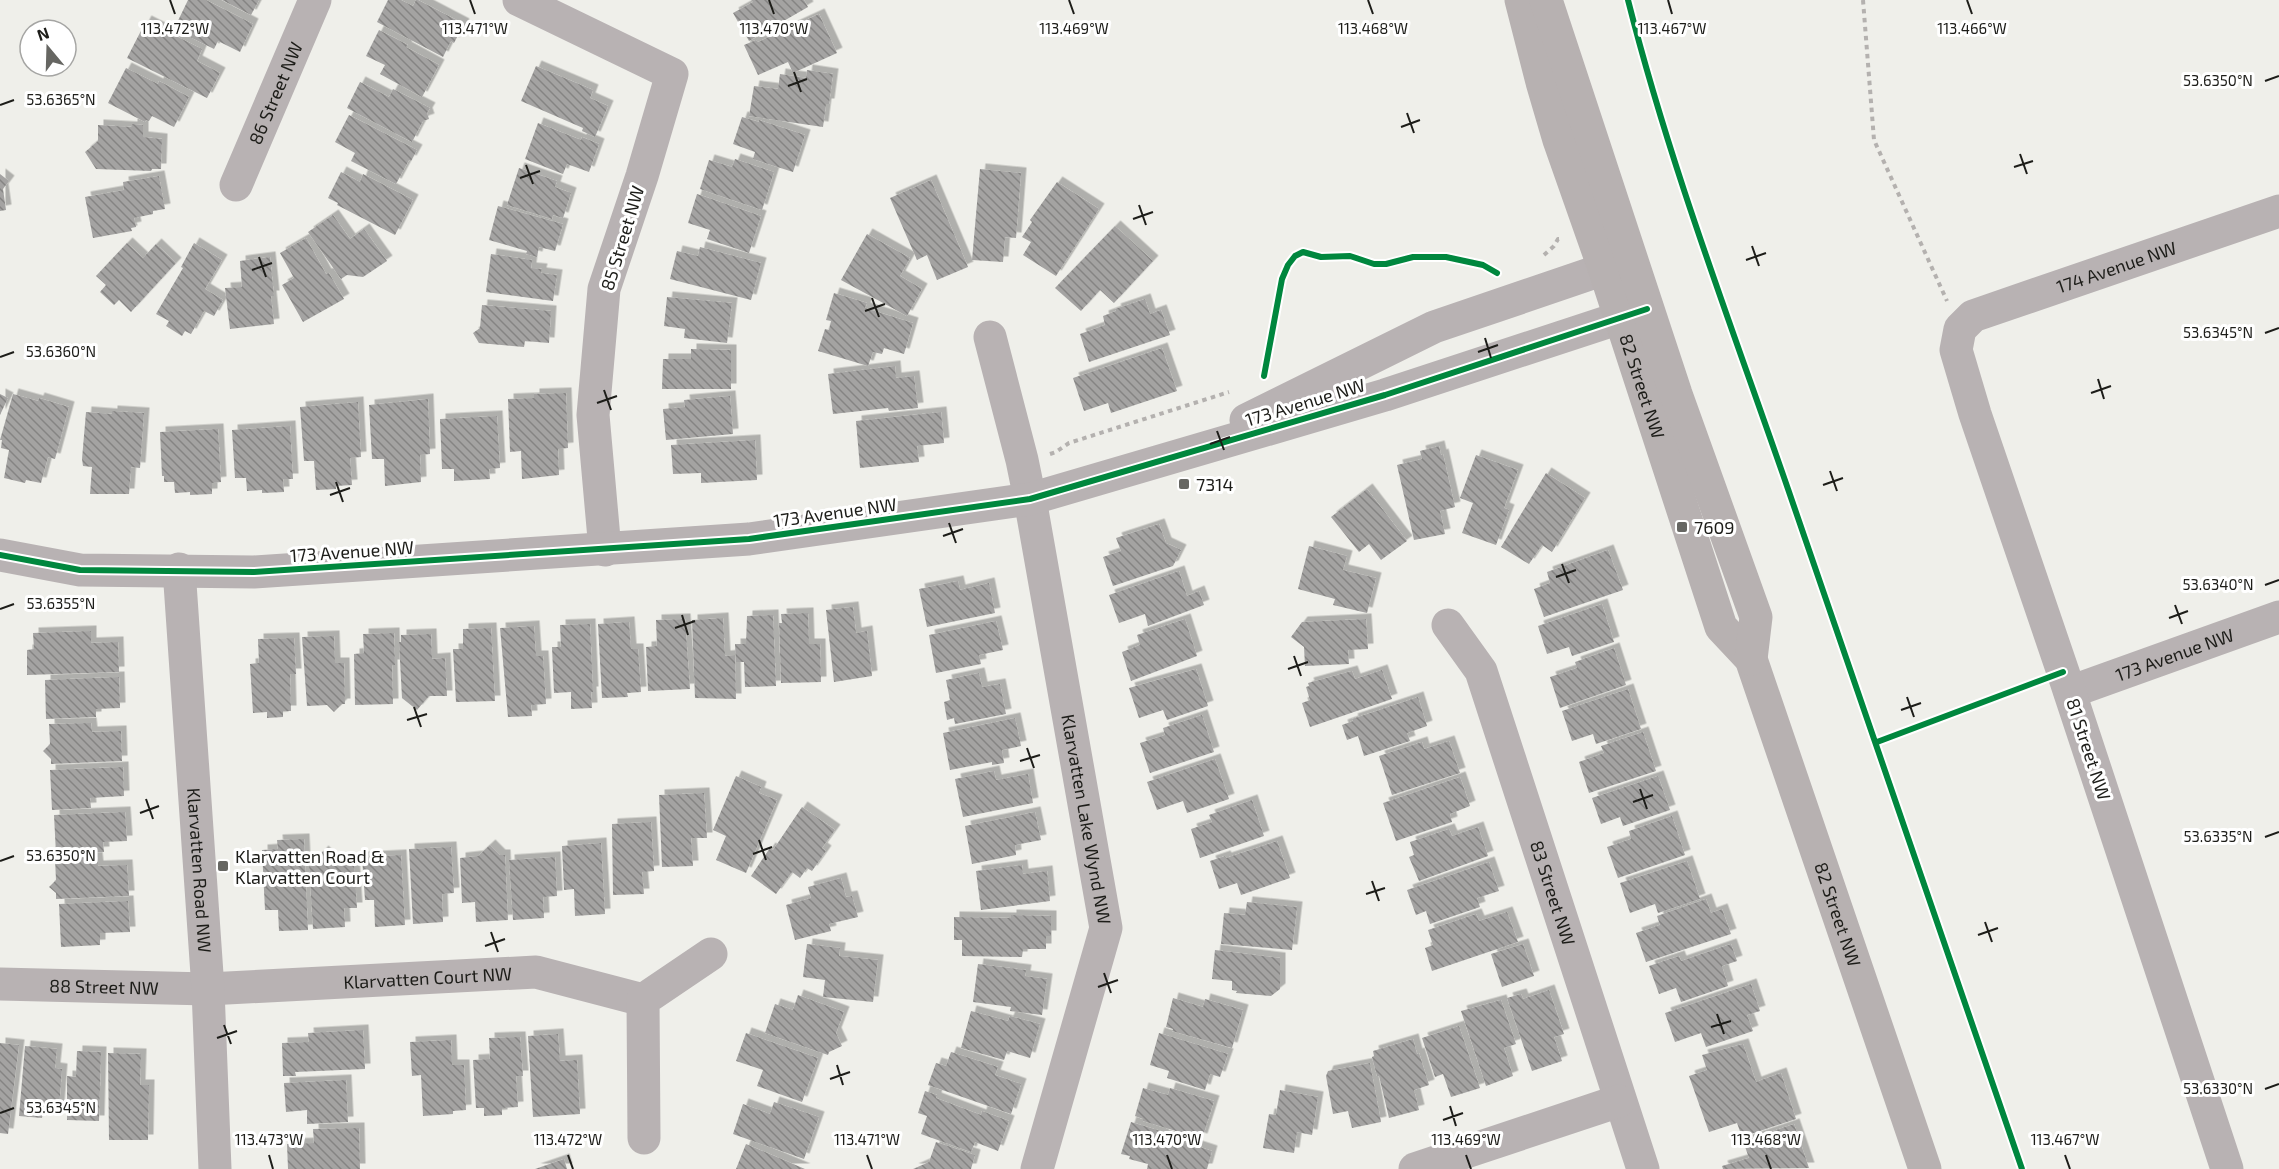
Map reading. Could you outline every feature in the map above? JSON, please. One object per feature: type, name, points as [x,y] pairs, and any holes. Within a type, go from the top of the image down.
[{"type":"main road","name":"82 Street NW","points":[[1521,0],[1559,140],[1618,264]]},
{"type":"main road","name":"82 Street NW","points":[[1546,0],[1720,627],[1750,658],[1925,1169]]},
{"type":"street","name":"86 Street NW","points":[[236,185],[315,0]]},
{"type":"street","name":"85 Street NW","points":[[519,0],[672,74],[642,176],[604,289],[593,415],[605,550]]},
{"type":"street","name":"174 Avenue NW","points":[[1960,329],[1973,316],[1994,308],[2279,211]]},
{"type":"street","name":"173 Avenue NW","points":[[1169,459],[1434,327],[1618,264]]},
{"type":"street","name":"173 Avenue NW","points":[[0,555],[80,570],[254,572],[749,539],[1030,498],[1385,394],[1633,314]]},
{"type":"street","name":"81 Street NW","points":[[1960,329],[1956,350],[1975,414],[2070,692],[2227,1169]]},
{"type":"street","points":[[990,337],[1030,498]]},
{"type":"street","name":"Klarvatten Lake Wynd NW","points":[[1030,498],[1106,928],[1037,1169]]},
{"type":"street","name":"Klarvatten Road NW","points":[[179,570],[208,989],[215,1169]]},
{"type":"street","name":"173 Avenue NW","points":[[2070,692],[2279,617]]},
{"type":"street","name":"83 Street NW","points":[[1448,625],[1480,671],[1643,1169]]},
{"type":"street","points":[[644,1138],[643,1000],[711,954]]},
{"type":"street","name":"Klarvatten Court NW","points":[[208,989],[536,972],[643,1000]]},
{"type":"street","name":"88 Street NW","points":[[0,984],[208,989]]},
{"type":"street","points":[[1415,1169],[1619,1101]]},
{"type":"path","points":[[1863,0],[1874,140],[1960,329]]},
{"type":"path","points":[[1539,257],[1554,246],[1558,238],[1565,240]]},
{"type":"path","points":[[1022,460],[1056,452],[1069,443],[1235,389]]},
{"type":"building","points":[[188,0],[206,0],[253,24],[240,52],[218,41],[214,49],[174,29]]},
{"type":"building","points":[[222,0],[259,0],[251,15]]},
{"type":"building","points":[[388,0],[401,0],[413,6],[418,0],[464,24],[454,43],[451,41],[443,57],[377,22]]},
{"type":"building","points":[[751,0],[804,0],[808,7],[749,41],[733,13],[753,2]]},
{"type":"building","points":[[819,14],[837,53],[793,73],[788,62],[758,75],[744,45],[756,40],[758,42]]},
{"type":"building","points":[[146,21],[202,49],[197,61],[220,73],[207,98],[127,58]]},
{"type":"building","points":[[379,30],[439,65],[422,97],[380,74],[385,65],[366,56]]},
{"type":"building","points":[[536,66],[593,90],[590,98],[608,106],[595,137],[582,131],[583,128],[521,101]]},
{"type":"building","points":[[126,68],[158,84],[159,81],[189,97],[174,127],[152,116],[149,121],[145,122],[108,103]]},
{"type":"building","points":[[807,70],[833,74],[823,127],[749,116],[754,86],[778,89],[780,74],[806,78]]},
{"type":"building","points":[[360,82],[389,97],[393,89],[430,108],[427,113],[429,119],[423,121],[412,142],[347,108]]},
{"type":"building","points":[[349,115],[417,150],[396,184],[351,161],[355,153],[335,142]]},
{"type":"building","points":[[742,117],[805,135],[793,172],[753,159],[755,152],[733,144]]},
{"type":"building","points":[[538,123],[581,140],[582,137],[599,144],[589,172],[567,164],[563,174],[525,159]]},
{"type":"building","points":[[132,124],[143,125],[143,137],[162,139],[161,169],[151,171],[96,169],[85,152],[98,141],[98,125],[132,127]]},
{"type":"building","points":[[735,159],[774,172],[762,210],[700,189],[709,160],[732,167]]},
{"type":"building","points":[[519,168],[557,181],[555,187],[571,193],[563,218],[553,215],[552,219],[507,205]]},
{"type":"building","points":[[980,169],[1021,173],[1016,238],[1005,237],[1003,262],[972,260]]},
{"type":"building","points":[[341,172],[360,182],[363,174],[413,200],[395,235],[328,198]]},
{"type":"building","points":[[0,174],[9,181],[3,189],[6,210],[0,211]]},
{"type":"building","points":[[159,176],[165,209],[134,218],[136,227],[131,228],[132,231],[93,238],[85,197],[124,190],[123,182]]},
{"type":"building","points":[[931,180],[968,267],[937,280],[927,255],[917,260],[890,198]]},
{"type":"building","points":[[1057,182],[1099,209],[1056,276],[1023,255],[1031,242],[1022,237],[1032,222],[1030,220]]},
{"type":"building","points":[[697,194],[761,216],[749,253],[707,239],[710,230],[688,223]]},
{"type":"building","points":[[498,206],[563,224],[555,251],[539,247],[537,257],[526,254],[527,251],[489,240]]},
{"type":"building","points":[[333,215],[350,239],[364,229],[387,261],[363,277],[347,275],[341,279],[308,232]]},
{"type":"building","points":[[1115,226],[1153,261],[1114,303],[1100,290],[1081,311],[1055,288]]},
{"type":"building","points":[[867,234],[910,258],[900,276],[922,289],[907,316],[841,280]]},
{"type":"building","points":[[306,238],[326,274],[329,273],[344,299],[303,322],[282,285],[294,278],[280,253]]},
{"type":"building","points":[[127,243],[143,258],[156,244],[176,263],[131,312],[119,300],[114,305],[100,292],[106,285],[96,276]]},
{"type":"building","points":[[194,243],[222,260],[205,289],[223,300],[214,316],[204,311],[191,334],[185,331],[182,336],[166,326],[169,321],[156,314],[183,268],[181,267]]},
{"type":"building","points":[[700,247],[761,263],[751,300],[670,279],[677,251],[698,256]]},
{"type":"building","points":[[491,254],[532,260],[531,268],[542,269],[541,273],[557,275],[553,301],[486,292]]},
{"type":"building","points":[[270,257],[274,324],[230,329],[225,288],[242,287],[240,261]]},
{"type":"building","points":[[834,293],[867,303],[865,308],[913,323],[904,354],[884,348],[882,354],[873,352],[868,366],[818,351],[825,329],[829,330],[831,321],[826,320]]},
{"type":"building","points":[[667,297],[732,303],[727,343],[684,338],[685,329],[664,326]]},
{"type":"building","points":[[1145,299],[1150,314],[1161,310],[1170,335],[1089,362],[1080,334],[1105,325],[1103,316],[1116,311],[1115,309]]},
{"type":"building","points":[[482,305],[551,311],[549,343],[525,341],[524,347],[479,343],[473,333],[480,328]]},
{"type":"building","points":[[1162,348],[1177,391],[1111,413],[1108,403],[1084,411],[1073,378]]},
{"type":"building","points":[[691,349],[731,350],[731,389],[662,389],[663,359],[691,359]]},
{"type":"building","points":[[895,366],[896,378],[914,376],[918,408],[889,411],[888,408],[833,414],[828,374]]},
{"type":"building","points":[[566,393],[568,448],[558,449],[559,475],[522,479],[521,451],[510,452],[508,399],[534,398],[534,394]]},
{"type":"building","points":[[0,394],[8,398],[0,415]]},
{"type":"building","points":[[13,394],[38,401],[39,398],[69,407],[55,459],[48,457],[41,483],[26,480],[25,483],[4,478],[9,450],[1,448],[2,440],[0,440]]},
{"type":"building","points":[[730,396],[733,434],[666,440],[663,409],[685,407],[684,400]]},
{"type":"building","points":[[428,399],[430,454],[420,455],[421,482],[385,486],[384,459],[372,459],[369,405]]},
{"type":"building","points":[[358,402],[361,457],[350,458],[352,485],[316,490],[314,461],[304,461],[300,407]]},
{"type":"building","points":[[112,411],[144,413],[140,468],[131,467],[129,494],[90,494],[92,467],[83,466],[82,459],[86,412],[112,414]]},
{"type":"building","points":[[941,412],[944,443],[917,446],[919,462],[860,468],[856,421]]},
{"type":"building","points":[[497,416],[500,468],[489,469],[490,479],[454,481],[454,469],[442,469],[440,419]]},
{"type":"building","points":[[290,426],[293,479],[283,479],[284,492],[247,491],[246,478],[235,478],[232,430]]},
{"type":"building","points":[[218,429],[221,482],[212,483],[212,494],[175,493],[174,482],[164,482],[164,476],[162,476],[160,432]]},
{"type":"building","points":[[755,440],[757,480],[701,483],[701,473],[673,474],[671,445]]},
{"type":"building","points":[[1439,446],[1441,455],[1443,454],[1455,507],[1440,511],[1445,534],[1414,540],[1397,465],[1422,459],[1420,451]]},
{"type":"building","points":[[1476,455],[1518,470],[1504,508],[1509,510],[1496,545],[1462,533],[1473,503],[1460,498]]},
{"type":"building","points":[[1546,473],[1585,498],[1552,552],[1542,545],[1529,564],[1501,547]]},
{"type":"building","points":[[1367,489],[1407,541],[1381,560],[1369,544],[1359,552],[1331,517]]},
{"type":"building","points":[[1159,524],[1166,543],[1181,550],[1173,566],[1113,586],[1103,557],[1121,551],[1116,538]]},
{"type":"building","points":[[1309,546],[1347,556],[1343,570],[1376,578],[1367,613],[1333,605],[1335,599],[1298,589]]},
{"type":"building","points":[[1608,550],[1623,590],[1544,617],[1534,589],[1550,583],[1547,572]]},
{"type":"building","points":[[1179,571],[1187,596],[1199,591],[1204,605],[1148,626],[1145,614],[1119,623],[1109,595]]},
{"type":"building","points":[[958,581],[960,590],[989,583],[995,613],[927,627],[919,589]]},
{"type":"building","points":[[1602,604],[1614,642],[1572,656],[1569,647],[1547,654],[1538,626]]},
{"type":"building","points":[[853,607],[856,633],[867,631],[872,676],[834,682],[826,610]]},
{"type":"building","points":[[808,613],[809,644],[820,644],[821,682],[781,683],[779,623],[782,623],[781,614]]},
{"type":"building","points":[[773,615],[776,686],[745,687],[744,662],[736,662],[735,644],[746,644],[747,616]]},
{"type":"building","points":[[723,618],[725,656],[735,655],[736,699],[695,698],[692,620]]},
{"type":"building","points":[[685,619],[690,689],[648,691],[646,647],[657,646],[656,620]]},
{"type":"building","points":[[1185,619],[1197,656],[1131,681],[1122,652],[1140,645],[1137,635]]},
{"type":"building","points":[[1366,619],[1368,649],[1348,650],[1349,664],[1305,666],[1304,647],[1291,637],[1302,622]]},
{"type":"building","points":[[996,621],[1003,650],[979,655],[981,664],[936,673],[929,635]]},
{"type":"building","points":[[629,622],[631,649],[638,649],[641,692],[627,693],[628,697],[602,698],[598,624]]},
{"type":"building","points":[[590,624],[592,708],[571,709],[571,692],[554,693],[552,647],[561,647],[560,625]]},
{"type":"building","points":[[534,626],[536,656],[543,656],[546,704],[531,705],[532,716],[508,717],[500,628]]},
{"type":"building","points":[[491,628],[495,701],[456,702],[453,649],[463,649],[463,629]]},
{"type":"building","points":[[91,631],[91,643],[118,642],[119,672],[27,675],[27,650],[34,649],[33,633]]},
{"type":"building","points":[[394,633],[393,704],[355,705],[354,654],[364,653],[363,634]]},
{"type":"building","points":[[431,634],[432,659],[445,658],[447,696],[429,696],[417,710],[402,698],[399,642],[401,642],[401,635]]},
{"type":"building","points":[[334,636],[335,663],[344,663],[345,704],[334,712],[327,705],[307,706],[302,637]]},
{"type":"building","points":[[294,638],[296,674],[290,674],[291,711],[283,711],[283,717],[267,718],[267,712],[253,713],[250,664],[259,663],[258,639]]},
{"type":"building","points":[[1614,648],[1626,685],[1560,708],[1550,677],[1577,668],[1575,662]]},
{"type":"building","points":[[1196,669],[1208,706],[1167,720],[1163,710],[1139,718],[1129,688]]},
{"type":"building","points":[[1382,670],[1392,699],[1310,727],[1302,703],[1310,700],[1306,687],[1309,686],[1308,683],[1352,671],[1355,679]]},
{"type":"building","points":[[979,673],[982,687],[1000,684],[1006,714],[955,724],[954,718],[947,720],[944,702],[950,700],[946,680]]},
{"type":"building","points":[[119,677],[120,708],[96,709],[96,717],[46,719],[45,680]]},
{"type":"building","points":[[1628,689],[1641,729],[1596,744],[1593,734],[1572,741],[1562,711]]},
{"type":"building","points":[[1418,697],[1427,726],[1407,733],[1410,741],[1364,756],[1358,736],[1347,740],[1342,725],[1353,721],[1352,719]]},
{"type":"building","points":[[1202,715],[1214,752],[1150,773],[1140,743],[1165,735],[1163,728]]},
{"type":"building","points":[[1015,718],[1021,746],[1002,750],[1004,763],[992,765],[992,762],[950,770],[943,733]]},
{"type":"building","points":[[91,723],[92,732],[121,731],[122,761],[51,764],[51,759],[43,751],[50,744],[49,724]]},
{"type":"building","points":[[1643,732],[1656,771],[1589,793],[1579,762],[1604,753],[1601,746]]},
{"type":"building","points":[[1449,741],[1460,773],[1392,795],[1379,756],[1422,742],[1424,749]]},
{"type":"building","points":[[1215,759],[1229,799],[1187,813],[1183,801],[1157,810],[1147,782]]},
{"type":"building","points":[[123,767],[124,796],[90,798],[91,808],[52,810],[50,770]]},
{"type":"building","points":[[994,771],[996,780],[1028,774],[1033,803],[963,817],[955,779]]},
{"type":"building","points":[[736,776],[761,787],[759,793],[777,800],[746,873],[716,860],[726,836],[713,830]]},
{"type":"building","points":[[1658,776],[1670,810],[1623,826],[1620,817],[1601,824],[1592,798]]},
{"type":"building","points":[[1460,777],[1470,806],[1450,814],[1452,822],[1396,841],[1383,803]]},
{"type":"building","points":[[704,793],[707,838],[691,838],[693,866],[662,867],[659,795]]},
{"type":"building","points":[[1252,800],[1264,836],[1200,858],[1191,829],[1212,822],[1209,815]]},
{"type":"building","points":[[802,807],[835,830],[822,848],[826,851],[812,871],[807,868],[800,878],[792,872],[776,894],[751,876],[770,848],[773,850]]},
{"type":"building","points":[[125,812],[127,841],[103,842],[104,852],[56,854],[54,815]]},
{"type":"building","points":[[1035,812],[1041,840],[1015,845],[1016,855],[972,864],[965,826]]},
{"type":"building","points":[[1672,816],[1685,855],[1618,878],[1607,847],[1631,839],[1629,831]]},
{"type":"building","points":[[651,822],[654,871],[642,872],[644,894],[613,895],[612,824]]},
{"type":"building","points":[[1478,827],[1488,856],[1419,881],[1409,857],[1414,855],[1410,842],[1449,829],[1452,836]]},
{"type":"building","points":[[304,839],[308,930],[279,931],[278,910],[265,910],[262,850],[278,849],[277,840]]},
{"type":"building","points":[[1277,841],[1290,878],[1241,895],[1237,883],[1219,889],[1210,861]]},
{"type":"building","points":[[601,843],[605,914],[575,916],[574,889],[564,890],[562,846]]},
{"type":"building","points":[[490,845],[500,855],[505,855],[508,920],[476,922],[475,902],[462,903],[460,858],[478,856]]},
{"type":"building","points":[[451,847],[454,893],[442,894],[443,922],[413,924],[409,849]]},
{"type":"building","points":[[323,851],[335,863],[354,862],[357,908],[344,908],[345,927],[313,929],[309,864],[312,864]]},
{"type":"building","points":[[401,855],[405,925],[375,927],[374,900],[365,900],[362,857]]},
{"type":"building","points":[[97,857],[98,866],[127,865],[129,896],[56,899],[56,893],[49,887],[56,880],[55,859]]},
{"type":"building","points":[[555,857],[557,896],[543,897],[544,918],[513,920],[509,860]]},
{"type":"building","points":[[1687,861],[1700,899],[1658,913],[1655,904],[1630,913],[1620,883]]},
{"type":"building","points":[[1489,862],[1499,891],[1477,898],[1480,907],[1430,924],[1426,911],[1416,915],[1407,890]]},
{"type":"building","points":[[1022,865],[1023,874],[1047,871],[1050,901],[981,910],[976,871]]},
{"type":"building","points":[[841,878],[846,897],[852,896],[858,917],[829,924],[831,931],[795,940],[786,905],[811,898],[808,887]]},
{"type":"building","points":[[1706,899],[1711,913],[1722,909],[1731,934],[1646,962],[1636,933],[1660,925],[1657,916]]},
{"type":"building","points":[[128,901],[130,932],[100,933],[100,945],[61,947],[59,904]]},
{"type":"building","points":[[1247,902],[1297,907],[1292,950],[1221,944],[1224,913],[1245,915]]},
{"type":"building","points":[[1507,912],[1518,942],[1432,971],[1425,948],[1433,945],[1428,930],[1476,914],[1479,921]]},
{"type":"building","points":[[1011,915],[1051,916],[1051,936],[1046,936],[1046,949],[1023,949],[1022,957],[962,956],[962,940],[954,940],[954,917],[1011,918]]},
{"type":"building","points":[[807,944],[840,948],[839,956],[878,960],[873,1002],[823,997],[825,980],[803,977]]},
{"type":"building","points":[[1523,944],[1534,976],[1502,987],[1491,954]]},
{"type":"building","points":[[1731,944],[1737,961],[1722,966],[1728,986],[1681,1002],[1676,988],[1659,994],[1649,966],[1679,956],[1681,961]]},
{"type":"building","points":[[1215,950],[1280,958],[1280,989],[1271,996],[1236,993],[1237,991],[1232,990],[1232,981],[1212,979]]},
{"type":"building","points":[[978,964],[1026,970],[1025,976],[1047,979],[1042,1015],[1010,1011],[1011,1007],[973,1002]]},
{"type":"building","points":[[1751,984],[1760,1011],[1747,1015],[1753,1031],[1706,1047],[1701,1033],[1675,1042],[1665,1013]]},
{"type":"building","points":[[1549,990],[1564,1034],[1554,1037],[1562,1061],[1532,1071],[1507,998],[1521,994],[1523,999]]},
{"type":"building","points":[[798,995],[844,1012],[836,1033],[842,1046],[829,1052],[828,1055],[765,1033],[775,1004],[793,1010]]},
{"type":"building","points":[[1173,998],[1203,1007],[1205,999],[1243,1010],[1232,1048],[1172,1031],[1173,1029],[1166,1027]]},
{"type":"building","points":[[1501,1000],[1516,1044],[1504,1048],[1513,1076],[1486,1086],[1461,1011]]},
{"type":"building","points":[[971,1011],[1008,1021],[1010,1016],[1040,1024],[1030,1058],[1007,1051],[1004,1060],[961,1048]]},
{"type":"building","points":[[1459,1026],[1480,1088],[1451,1097],[1443,1074],[1435,1077],[1422,1038]]},
{"type":"building","points":[[363,1030],[365,1069],[295,1072],[296,1076],[283,1076],[282,1043],[309,1042],[308,1033]]},
{"type":"building","points":[[746,1033],[818,1058],[802,1102],[757,1086],[763,1070],[736,1061]]},
{"type":"building","points":[[1159,1033],[1228,1054],[1220,1077],[1210,1074],[1205,1090],[1167,1078],[1169,1071],[1150,1065]]},
{"type":"building","points":[[558,1034],[560,1061],[577,1060],[580,1114],[533,1117],[528,1036]]},
{"type":"building","points":[[520,1037],[523,1076],[516,1076],[518,1107],[502,1108],[502,1115],[484,1116],[484,1108],[476,1108],[473,1060],[490,1059],[489,1038]]},
{"type":"building","points":[[1413,1039],[1429,1085],[1414,1090],[1419,1110],[1389,1118],[1372,1057],[1374,1056],[1373,1051]]},
{"type":"building","points":[[451,1040],[452,1065],[464,1065],[466,1110],[453,1111],[453,1114],[423,1116],[421,1075],[412,1076],[410,1042]]},
{"type":"building","points":[[0,1043],[19,1045],[8,1134],[0,1133]]},
{"type":"building","points":[[1743,1044],[1756,1082],[1781,1073],[1796,1119],[1742,1137],[1737,1123],[1709,1132],[1689,1076],[1707,1070],[1702,1055]]},
{"type":"building","points":[[25,1046],[57,1049],[55,1068],[62,1069],[59,1108],[44,1107],[42,1118],[19,1116]]},
{"type":"building","points":[[77,1051],[101,1052],[99,1121],[67,1120],[67,1076],[76,1077]]},
{"type":"building","points":[[951,1052],[998,1067],[995,1075],[1021,1084],[1011,1114],[928,1085],[936,1063],[946,1066]]},
{"type":"building","points":[[108,1053],[141,1054],[140,1085],[149,1085],[148,1140],[109,1140]]},
{"type":"building","points":[[1370,1063],[1381,1122],[1352,1128],[1348,1111],[1333,1114],[1326,1076],[1328,1071]]},
{"type":"building","points":[[346,1080],[348,1122],[307,1124],[307,1110],[286,1112],[284,1083]]},
{"type":"building","points":[[1143,1088],[1168,1095],[1170,1088],[1214,1101],[1202,1139],[1143,1121],[1135,1116]]},
{"type":"building","points":[[1280,1090],[1318,1097],[1312,1135],[1297,1132],[1294,1153],[1263,1148],[1269,1114],[1276,1115]]},
{"type":"building","points":[[925,1091],[937,1095],[936,1098],[981,1115],[982,1111],[1009,1121],[998,1151],[975,1142],[971,1152],[921,1134],[927,1116],[918,1113]]},
{"type":"building","points":[[774,1102],[819,1117],[804,1159],[733,1134],[743,1104],[770,1114]]},
{"type":"building","points":[[1131,1122],[1212,1151],[1207,1169],[1147,1169],[1148,1164],[1129,1159],[1130,1156],[1121,1154]]},
{"type":"building","points":[[1794,1124],[1809,1168],[1723,1169],[1722,1166],[1749,1158],[1743,1141]]},
{"type":"building","points":[[359,1128],[360,1169],[288,1169],[287,1144],[314,1143],[313,1129]]},
{"type":"building","points":[[936,1142],[975,1155],[971,1169],[913,1169],[929,1162]]},
{"type":"building","points":[[746,1144],[805,1169],[736,1169]]},
{"type":"building","points":[[564,1159],[567,1169],[535,1169]]},
{"type":"cycle path","points":[[1628,0],[1682,185],[2022,1169]]},
{"type":"cycle path","points":[[1264,376],[1282,279],[1288,265],[1295,256],[1303,252],[1321,257],[1350,256],[1374,264],[1386,264],[1413,257],[1446,257],[1483,265],[1497,273]]},
{"type":"cycle path","points":[[0,555],[80,570],[254,572],[749,539],[1030,499],[1385,395],[1647,309]]},
{"type":"cycle path","points":[[1877,742],[2063,672]]},
{"type":"place","name":"7314","points":[[1184,484]]},
{"type":"place","name":"7609","points":[[1682,527]]},
{"type":"place","name":"Klarvatten Road & Klarvatten Court","points":[[223,866]]}]
